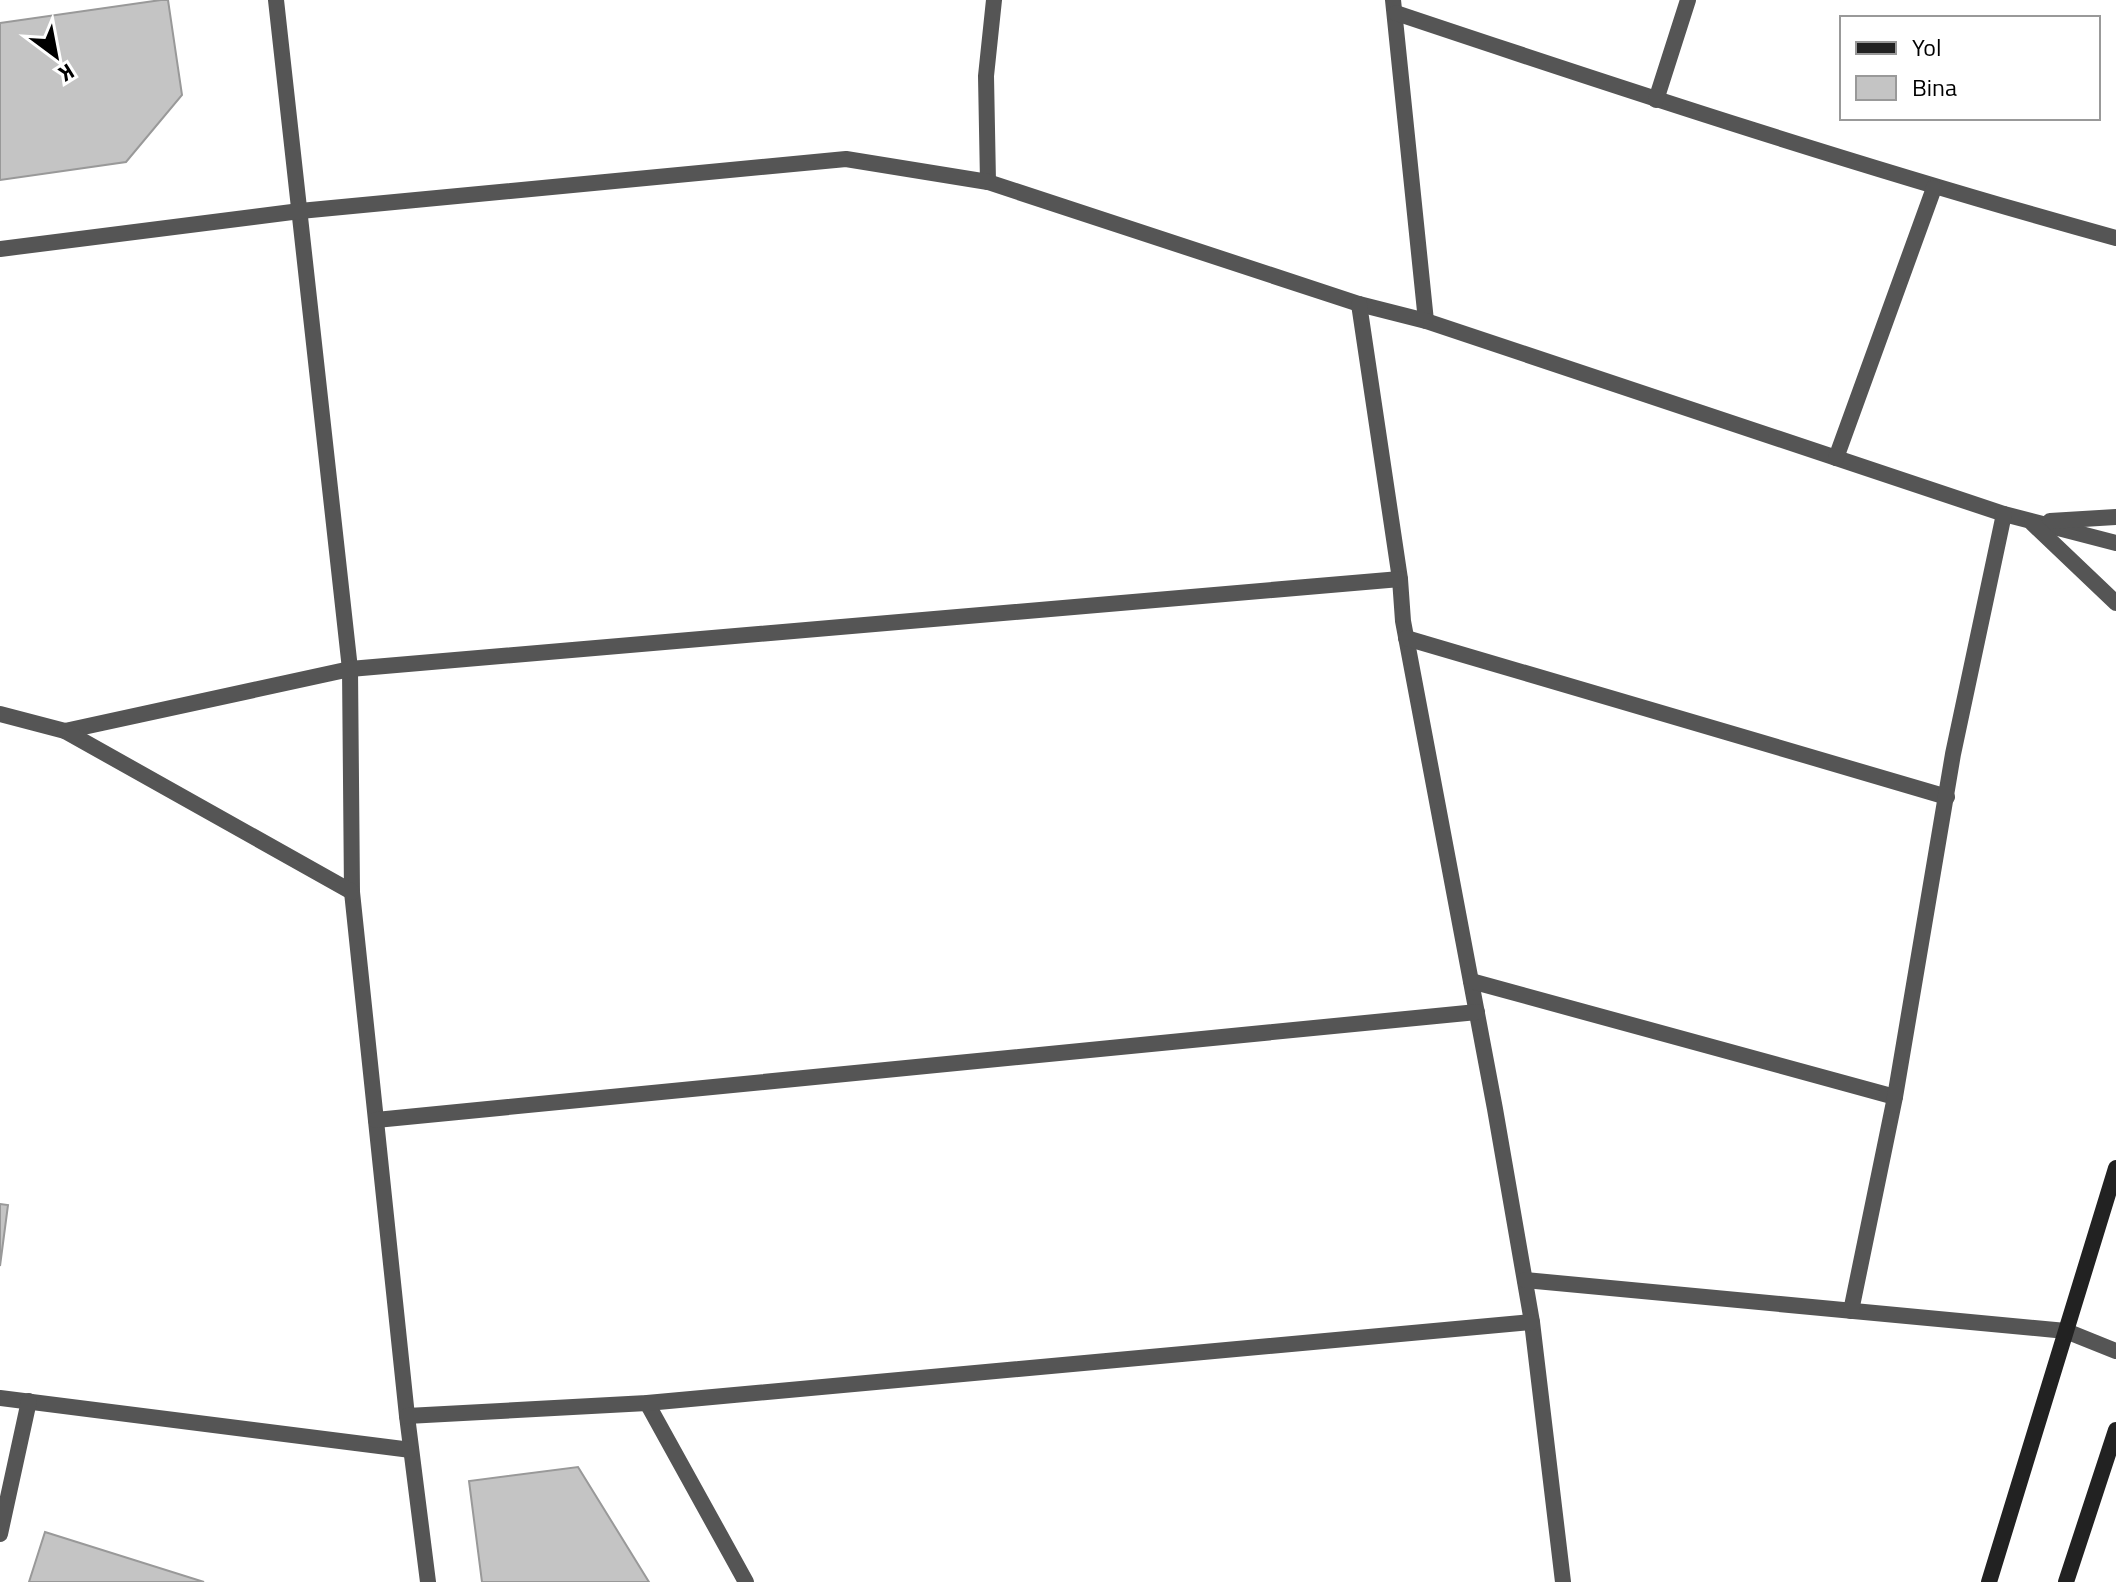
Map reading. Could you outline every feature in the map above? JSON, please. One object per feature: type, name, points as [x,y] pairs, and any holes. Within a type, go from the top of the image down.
[{"type":"main road","points":[[1989,1582],[2116,1168]]},
{"type":"main road","points":[[2066,1582],[2116,1430]]},
{"type":"street","points":[[276,0],[350,669],[352,892],[407,1416],[428,1582]]},
{"type":"street","points":[[988,182],[986,76],[994,0]]},
{"type":"street","points":[[1656,100],[1688,0]]},
{"type":"street","points":[[1426,321],[1395,6],[1656,100],[1934,188],[2115,233]]},
{"type":"street","points":[[0,249],[300,211],[846,159],[988,182],[1359,304],[1426,321],[2004,514],[2116,543]]},
{"type":"street","points":[[1836,458],[1934,188]]},
{"type":"street","points":[[1359,304],[1406,638],[1532,1322],[1563,1582]]},
{"type":"street","points":[[1851,1311],[1895,1097],[1953,754],[2004,514]]},
{"type":"street","points":[[2031,522],[2116,517]]},
{"type":"street","points":[[2031,522],[2116,603]]},
{"type":"street","points":[[65,731],[350,669],[1400,579]]},
{"type":"street","points":[[1406,638],[1947,797]]},
{"type":"street","points":[[0,714],[65,731],[352,892]]},
{"type":"street","points":[[1471,981],[1895,1097]]},
{"type":"street","points":[[376,1120],[1477,1012]]},
{"type":"street","points":[[1525,1280],[2066,1331],[2116,1351]]},
{"type":"street","points":[[407,1416],[647,1403],[1532,1322]]},
{"type":"street","points":[[0,1398],[411,1450]]},
{"type":"street","points":[[0,1534],[29,1401]]},
{"type":"street","points":[[647,1403],[746,1582]]},
{"type":"building","points":[[168,0],[182,95],[126,162],[0,180],[0,23]]},
{"type":"building","points":[[0,1204],[8,1205],[0,1266]]},
{"type":"building","points":[[578,1467],[649,1582],[482,1582],[469,1481]]},
{"type":"building","points":[[45,1532],[204,1582],[29,1582]]}]
